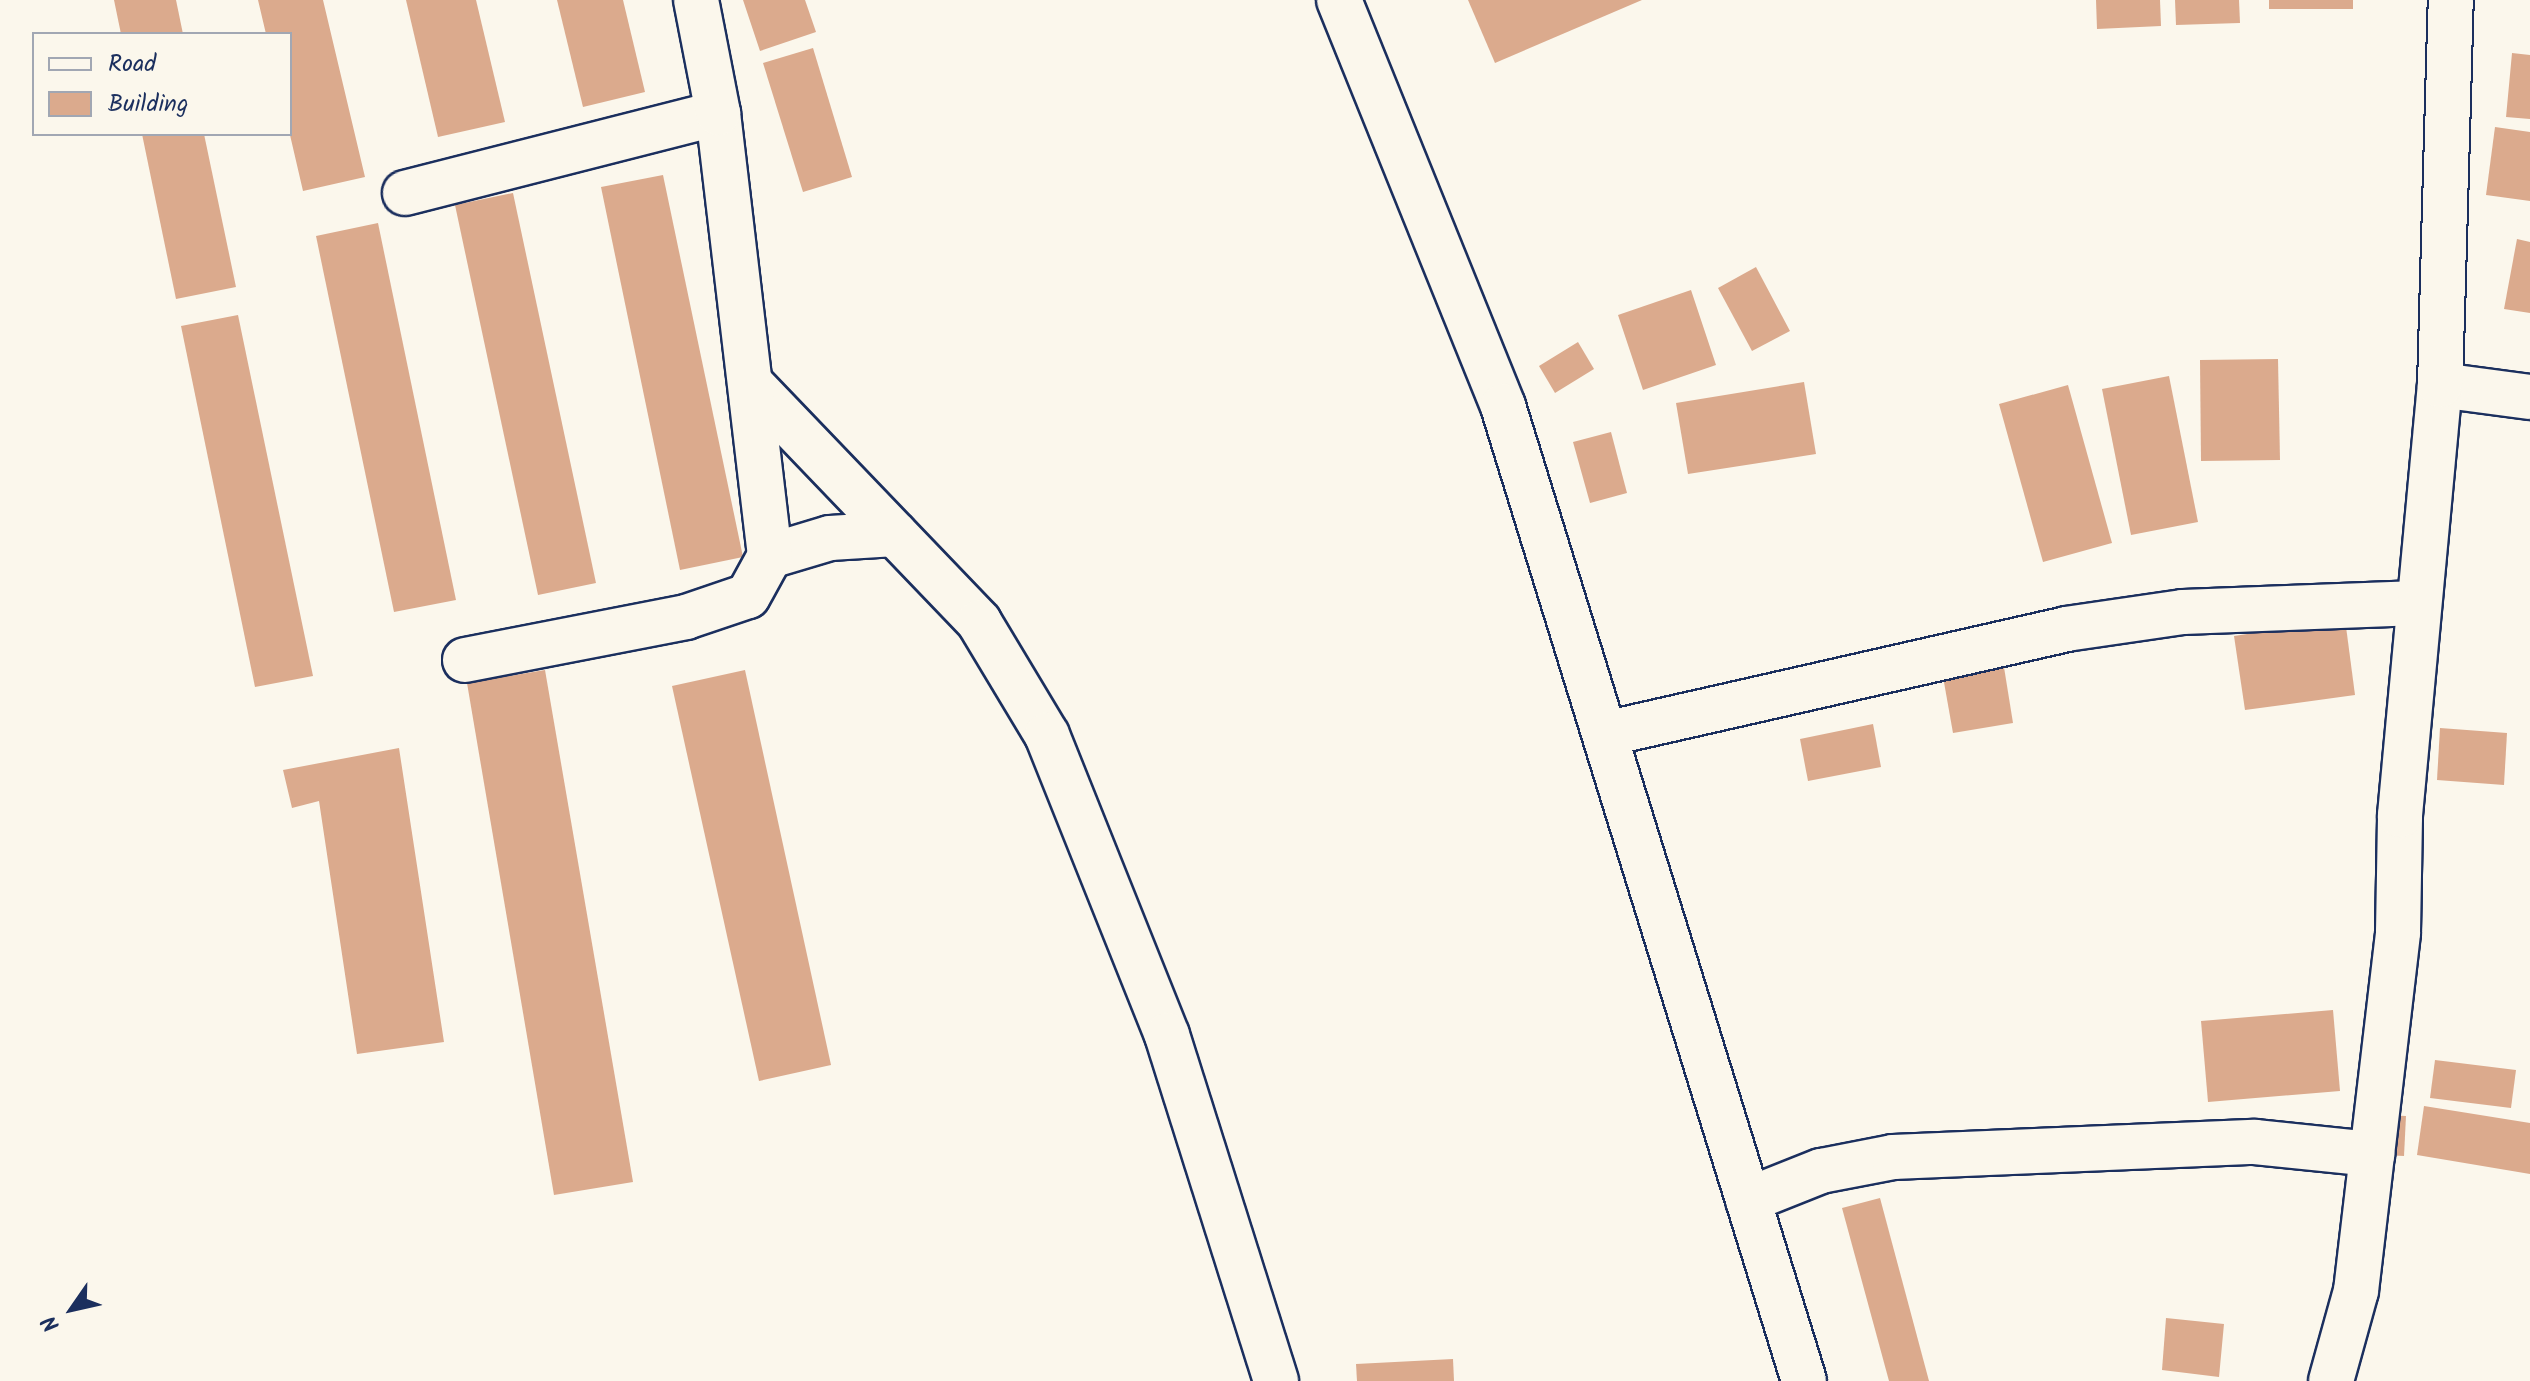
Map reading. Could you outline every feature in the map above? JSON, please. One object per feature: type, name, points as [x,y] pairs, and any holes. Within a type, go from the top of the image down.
[{"type":"street","points":[[465,660],[699,613],[748,596],[770,556],[718,113],[696,0]]},
{"type":"street","points":[[1339,0],[1503,406],[1804,1381]]},
{"type":"street","points":[[2331,1381],[2356,1291],[2398,932],[2418,603],[2440,385],[2451,0]]},
{"type":"street","points":[[405,193],[718,113]]},
{"type":"street","points":[[752,385],[979,622],[1047,735],[1167,1035],[1276,1381]]},
{"type":"street","points":[[2440,385],[2530,397]]},
{"type":"street","points":[[770,556],[830,538],[895,534]]},
{"type":"street","points":[[1605,734],[2066,629],[2183,612],[2418,603]]},
{"type":"street","points":[[1748,1200],[1821,1171],[1893,1157],[2255,1142],[2372,1154]]},
{"type":"building","points":[[114,0],[176,0],[183,32],[121,32]]},
{"type":"building","points":[[258,0],[323,0],[365,177],[303,191],[290,136],[292,32],[266,32]]},
{"type":"building","points":[[406,0],[476,0],[505,122],[438,137]]},
{"type":"building","points":[[557,0],[623,0],[645,92],[583,107]]},
{"type":"building","points":[[743,0],[805,0],[816,32],[760,51]]},
{"type":"building","points":[[1468,0],[1642,0],[1495,63]]},
{"type":"building","points":[[2096,0],[2160,0],[2161,26],[2097,29]]},
{"type":"building","points":[[2175,0],[2239,0],[2240,23],[2176,25]]},
{"type":"building","points":[[2269,0],[2353,0],[2353,9],[2269,9]]},
{"type":"building","points":[[813,48],[852,177],[803,192],[763,63]]},
{"type":"building","points":[[2512,53],[2530,55],[2530,119],[2506,117]]},
{"type":"building","points":[[2495,127],[2530,132],[2530,201],[2486,195]]},
{"type":"building","points":[[142,136],[204,136],[236,287],[176,299]]},
{"type":"building","points":[[663,175],[743,557],[680,570],[601,187]]},
{"type":"building","points":[[513,193],[596,583],[538,595],[455,205]]},
{"type":"building","points":[[378,223],[456,600],[394,612],[316,236]]},
{"type":"building","points":[[2517,239],[2530,242],[2530,313],[2504,309]]},
{"type":"building","points":[[1756,267],[1790,331],[1752,351],[1718,288]]},
{"type":"building","points":[[1691,290],[1716,365],[1643,390],[1618,315]]},
{"type":"building","points":[[238,315],[313,676],[255,687],[181,326]]},
{"type":"building","points":[[1578,342],[1594,369],[1555,393],[1539,366]]},
{"type":"building","points":[[2278,359],[2280,460],[2201,461],[2200,360]]},
{"type":"building","points":[[2169,376],[2198,522],[2131,535],[2102,389]]},
{"type":"building","points":[[1804,382],[1816,454],[1688,474],[1676,403]]},
{"type":"building","points":[[2068,385],[2112,543],[2043,562],[1999,404]]},
{"type":"building","points":[[1611,432],[1627,493],[1590,503],[1573,442]]},
{"type":"building","points":[[2345,619],[2355,695],[2245,710],[2234,636]]},
{"type":"building","points":[[2003,661],[2013,723],[1953,733],[1942,671]]},
{"type":"building","points":[[545,670],[633,1182],[554,1195],[467,683]]},
{"type":"building","points":[[745,670],[831,1065],[759,1081],[672,686]]},
{"type":"building","points":[[1873,724],[1881,767],[1808,781],[1800,739]]},
{"type":"building","points":[[2440,728],[2507,733],[2504,785],[2437,780]]},
{"type":"building","points":[[399,748],[444,1042],[357,1054],[319,801],[292,808],[283,770]]},
{"type":"building","points":[[2333,1010],[2340,1091],[2208,1102],[2201,1021]]},
{"type":"building","points":[[2435,1060],[2516,1070],[2511,1108],[2430,1098]]},
{"type":"building","points":[[2424,1106],[2530,1123],[2530,1174],[2417,1155]]},
{"type":"building","points":[[2385,1115],[2406,1116],[2404,1156],[2383,1155]]},
{"type":"building","points":[[1880,1198],[1929,1381],[1889,1381],[1842,1208]]},
{"type":"building","points":[[2166,1318],[2224,1324],[2219,1377],[2162,1370]]},
{"type":"building","points":[[1453,1359],[1454,1381],[1357,1381],[1356,1364]]}]
